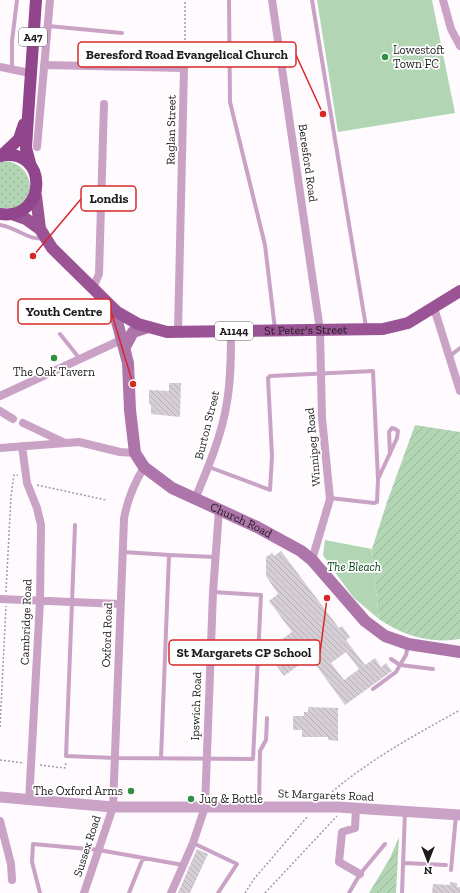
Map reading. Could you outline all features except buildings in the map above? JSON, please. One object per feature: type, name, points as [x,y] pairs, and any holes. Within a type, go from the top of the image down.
[{"type":"highway","name":"A47","points":[[30,163],[26,148],[36,0]]},
{"type":"highway","name":"A47","points":[[1,155],[19,138],[28,116]]},
{"type":"highway","points":[[1,155],[14,156],[26,160],[30,163],[36,174],[36,196],[25,207],[6,214]]},
{"type":"main road","points":[[36,196],[42,233]]},
{"type":"main road","name":"St Peter's Street","points":[[6,214],[26,219],[42,233],[52,248],[114,310],[138,324],[148,327],[178,332],[383,329],[408,323],[460,291]]},
{"type":"main road","points":[[114,310],[124,343],[128,363],[130,410],[135,453]]},
{"type":"main road","points":[[124,343],[133,332],[148,327]]},
{"type":"main road","name":"Church Road","points":[[135,453],[144,467],[172,488],[285,541],[312,560],[364,621],[385,636],[408,644],[460,652]]},
{"type":"street","points":[[37,147],[50,0]]},
{"type":"street","name":"Beresford Road","points":[[272,0],[320,330]]},
{"type":"street","points":[[443,0],[451,28],[460,46]]},
{"type":"street","points":[[44,65],[184,68]]},
{"type":"street","points":[[0,67],[30,73]]},
{"type":"street","name":"Raglan Street","points":[[178,332],[184,68]]},
{"type":"street","points":[[93,288],[99,274],[104,104]]},
{"type":"street","points":[[434,308],[460,391]]},
{"type":"street","name":"Winnipeg Road","points":[[312,560],[330,505],[322,418],[320,330]]},
{"type":"street","name":"Burton Street","points":[[196,499],[209,467],[227,403],[231,368],[231,331]]},
{"type":"street","points":[[0,396],[80,359],[124,343]]},
{"type":"street","points":[[0,411],[13,419]]},
{"type":"street","points":[[23,424],[64,442]]},
{"type":"street","points":[[0,448],[64,442],[88,443],[120,452],[135,453]]},
{"type":"street","name":"Cambridge Road","points":[[22,446],[27,483],[37,508],[41,525],[40,601],[30,801]]},
{"type":"street","name":"Oxford Road","points":[[113,807],[116,758],[120,604],[126,505],[134,484],[144,467]]},
{"type":"street","name":"Ipswich Road","points":[[171,893],[193,843],[204,807],[213,592],[219,510]]},
{"type":"street","points":[[0,599],[120,604]]},
{"type":"street","name":"St Margarets Road","points":[[0,798],[113,807],[346,807],[405,810],[458,815]]},
{"type":"street","name":"Sussex Road","points":[[84,893],[113,807]]},
{"type":"street","points":[[346,807],[355,828],[342,832],[339,862],[360,874]]},
{"type":"street","points":[[0,821],[11,864],[12,880]]},
{"type":"lane","points":[[12,69],[12,41],[17,0]]},
{"type":"lane","points":[[229,0],[230,102],[265,245],[275,330]]},
{"type":"lane","points":[[312,0],[366,329]]},
{"type":"lane","points":[[48,26],[122,33]]},
{"type":"lane","points":[[0,225],[17,230],[33,239],[42,233]]},
{"type":"lane","points":[[60,334],[80,359]]},
{"type":"lane","points":[[450,356],[460,348]]},
{"type":"lane","points":[[209,467],[270,490],[272,456],[268,378],[270,376],[321,373],[374,372],[378,479],[376,503],[330,498]]},
{"type":"lane","points":[[378,479],[390,454],[398,435],[395,429],[390,430],[389,432],[390,454]]},
{"type":"lane","points":[[75,525],[66,756],[253,759],[261,595],[213,592]]},
{"type":"lane","points":[[123,552],[215,557]]},
{"type":"lane","points":[[161,758],[168,555]]},
{"type":"lane","points":[[373,689],[396,672],[406,655],[408,644]]},
{"type":"lane","points":[[391,659],[400,665],[433,670]]},
{"type":"lane","points":[[259,806],[260,751],[266,740],[267,718]]},
{"type":"lane","points":[[402,893],[405,810]]},
{"type":"lane","points":[[451,870],[458,815]]},
{"type":"lane","points":[[193,843],[237,864],[218,893]]},
{"type":"lane","points":[[40,893],[32,862],[33,844],[99,850],[183,865]]},
{"type":"lane","points":[[349,893],[360,874],[385,844]]},
{"type":"lane","points":[[129,893],[143,858]]},
{"type":"lane","points":[[404,863],[446,865]]},
{"type":"path","points":[[184,68],[185,0]]},
{"type":"path","points":[[27,483],[106,500]]},
{"type":"path","points":[[325,798],[359,770],[384,753],[460,710]]},
{"type":"path","points":[[265,893],[346,807]]},
{"type":"path","points":[[245,893],[285,842],[311,812]]},
{"type":"green space","name":"Lowestoft Town FC","points":[[317,0],[432,0],[455,113],[338,132]]},
{"type":"green space","points":[[0,162],[10,162],[18,165],[29,179],[29,195],[24,203],[16,208],[0,208]]},
{"type":"green space","points":[[415,425],[460,432],[460,639],[438,640],[418,637],[398,630],[379,619],[372,549],[387,502]]},
{"type":"green space","name":"The Bleach","points":[[325,540],[372,549],[379,619],[354,598],[331,567],[323,555]]},
{"type":"green space","points":[[399,837],[396,893],[369,893],[390,858]]},
{"type":"place","name":"Lowestoft Town FC","points":[[385,57]]},
{"type":"place","name":"Beresford Road Evangelical Church","points":[[323,114]]},
{"type":"place","name":"Londis","points":[[33,256]]},
{"type":"place","name":"The Oak Tavern","points":[[54,358]]},
{"type":"place","name":"Youth Centre","points":[[133,384]]},
{"type":"place","name":"St Margarets CP School","points":[[327,598]]},
{"type":"place","name":"The Oxford Arms","points":[[131,791]]},
{"type":"place","name":"Jug & Bottle","points":[[191,799]]}]
